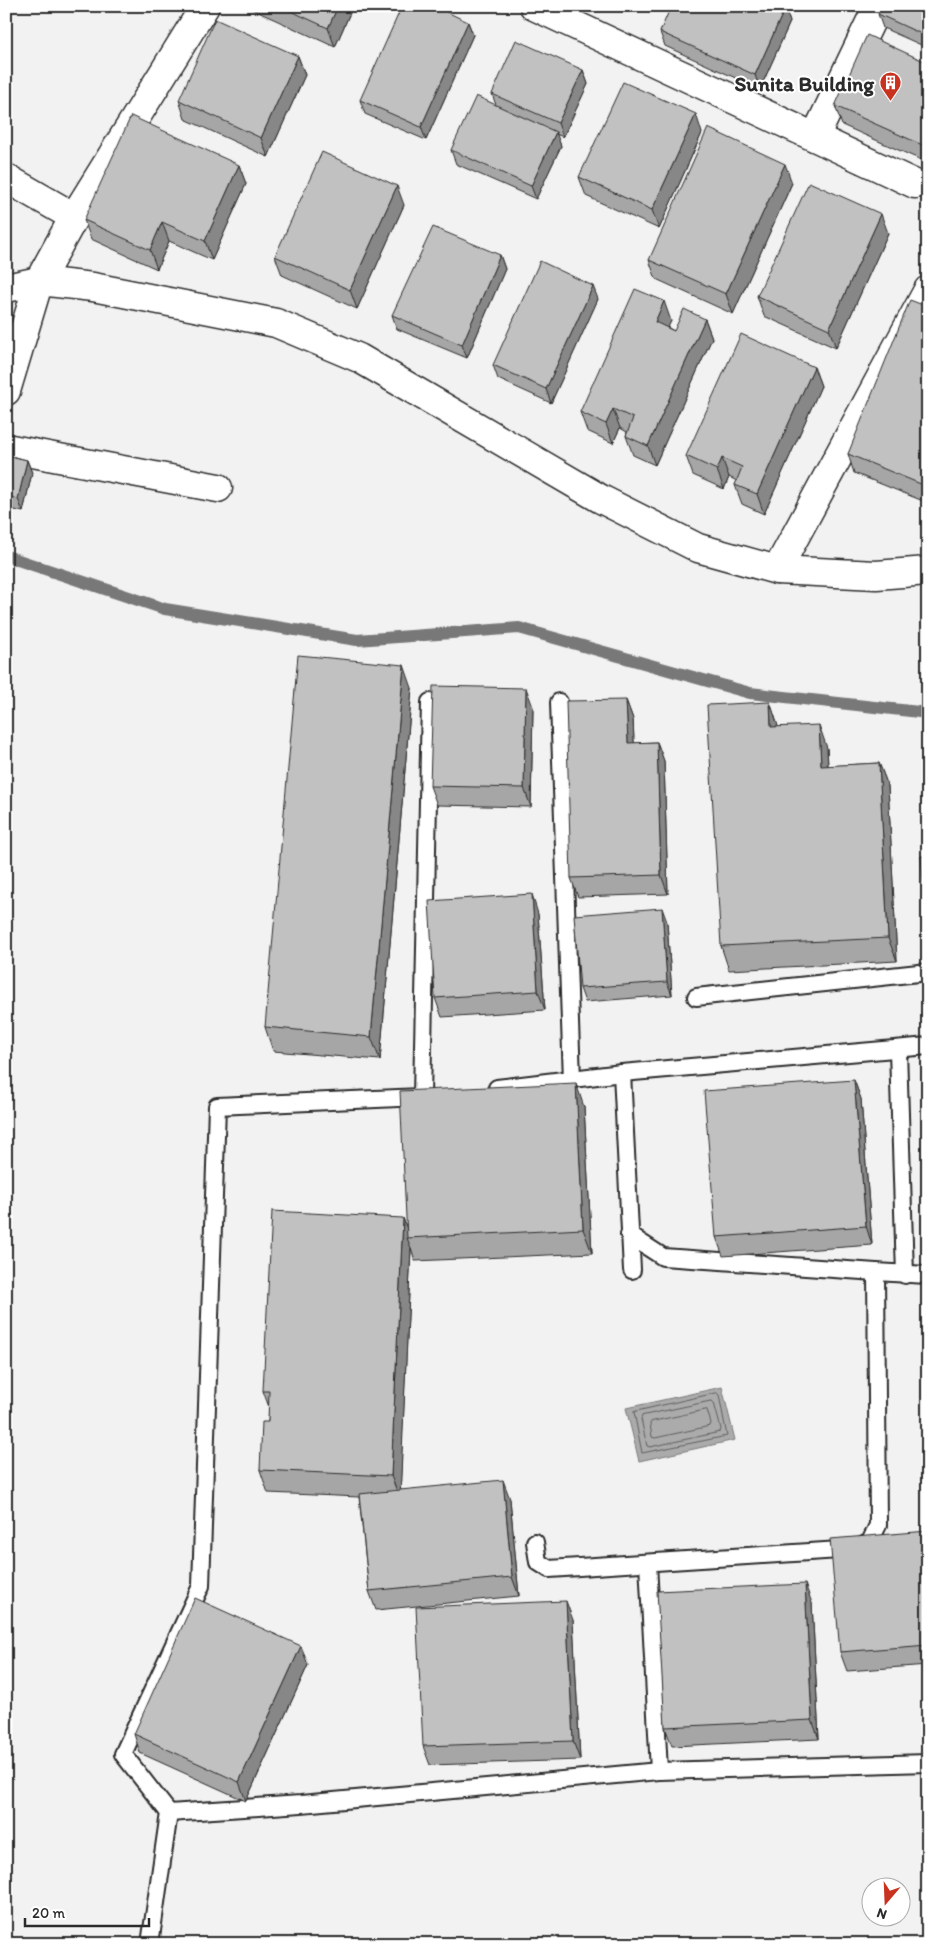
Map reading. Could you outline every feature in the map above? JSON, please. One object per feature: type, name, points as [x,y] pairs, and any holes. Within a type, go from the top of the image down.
[{"type":"street","points":[[6,391],[40,281],[74,217],[205,6]]},
{"type":"street","points":[[534,6],[914,184]]},
{"type":"street","points":[[815,137],[878,6]]},
{"type":"street","points":[[6,178],[74,217]]},
{"type":"street","points":[[6,288],[40,281],[93,287],[276,323],[359,358],[601,499],[698,548],[777,570],[876,575],[928,571]]},
{"type":"street","points":[[777,570],[928,290]]},
{"type":"street","points":[[6,448],[218,488]]},
{"type":"lane","points":[[422,1097],[430,702]]},
{"type":"lane","points":[[559,702],[572,1080]]},
{"type":"lane","points":[[696,997],[928,972]]},
{"type":"lane","points":[[478,1090],[622,1073],[928,1046]]},
{"type":"lane","points":[[898,1050],[905,1274]]},
{"type":"lane","points":[[622,1073],[632,1270]]},
{"type":"lane","points":[[150,1944],[169,1813],[123,1754],[201,1586],[217,1106],[441,1095]]},
{"type":"lane","points":[[629,1235],[662,1257],[927,1275]]},
{"type":"lane","points":[[535,1542],[538,1562],[549,1569],[855,1549],[870,1542],[878,1525],[876,1272]]},
{"type":"lane","points":[[648,1564],[660,1771]]},
{"type":"lane","points":[[169,1813],[301,1804],[660,1771],[928,1763]]},
{"type":"water","points":[[722,1387],[735,1440],[639,1461],[626,1408]]},
{"type":"building","points":[[280,6],[338,6],[328,28]]},
{"type":"building","points":[[402,6],[434,6],[468,22],[421,127],[360,100]]},
{"type":"building","points":[[671,6],[780,6],[785,8],[755,75],[660,32]]},
{"type":"building","points":[[882,6],[928,6],[928,37],[878,14]]},
{"type":"building","points":[[215,19],[298,56],[261,138],[179,100]]},
{"type":"building","name":"Sunita Building","points":[[867,35],[928,63],[927,147],[835,106]]},
{"type":"building","points":[[516,40],[583,70],[558,123],[492,94]]},
{"type":"building","points":[[623,82],[696,114],[652,210],[579,177]]},
{"type":"building","points":[[476,96],[556,132],[531,186],[451,150]]},
{"type":"building","points":[[131,116],[239,165],[205,241],[162,222],[150,250],[84,220]]},
{"type":"building","points":[[708,128],[785,164],[726,294],[649,260]]},
{"type":"building","points":[[322,152],[397,186],[350,290],[275,256]]},
{"type":"building","points":[[809,182],[881,214],[829,329],[757,296]]},
{"type":"building","points":[[433,227],[500,255],[462,345],[392,315]]},
{"type":"building","points":[[540,261],[593,286],[546,389],[493,365]]},
{"type":"building","points":[[635,289],[664,301],[655,322],[674,331],[684,309],[705,319],[648,446],[626,436],[633,418],[613,409],[606,424],[580,412]]},
{"type":"building","points":[[910,300],[928,307],[928,487],[848,454]]},
{"type":"building","points":[[741,334],[814,367],[757,494],[735,485],[742,467],[722,458],[717,470],[686,456]]},
{"type":"building","points":[[6,455],[27,460],[18,499],[6,496]]},
{"type":"building","points":[[298,655],[404,665],[371,1037],[265,1027]]},
{"type":"building","points":[[433,686],[526,688],[524,788],[430,786]]},
{"type":"building","points":[[626,700],[628,743],[657,742],[661,875],[571,878],[566,701]]},
{"type":"building","points":[[770,702],[771,727],[819,725],[821,766],[879,763],[888,938],[721,946],[707,705]]},
{"type":"building","points":[[921,856],[928,856],[928,906],[925,907]]},
{"type":"building","points":[[532,894],[538,991],[435,998],[429,901]]},
{"type":"building","points":[[662,908],[667,982],[580,988],[574,915]]},
{"type":"building","points":[[854,1080],[866,1226],[716,1237],[704,1091]]},
{"type":"building","points":[[576,1083],[583,1229],[407,1238],[400,1091]]},
{"type":"building","points":[[272,1211],[403,1218],[391,1476],[260,1470],[262,1422],[268,1422],[269,1391],[263,1391]]},
{"type":"building","points":[[503,1480],[512,1577],[369,1591],[359,1494]]},
{"type":"building","points":[[928,1531],[928,1645],[840,1652],[830,1539]]},
{"type":"building","points":[[805,1584],[812,1720],[665,1727],[657,1591]]},
{"type":"building","points":[[195,1598],[301,1646],[239,1782],[134,1734]]},
{"type":"building","points":[[566,1601],[573,1741],[423,1746],[416,1607]]},
{"type":"waterway","points":[[6,556],[165,609],[357,640],[519,628],[750,693],[928,713]]},
{"type":"place","name":"Sunita Building","points":[[890,102]]}]
